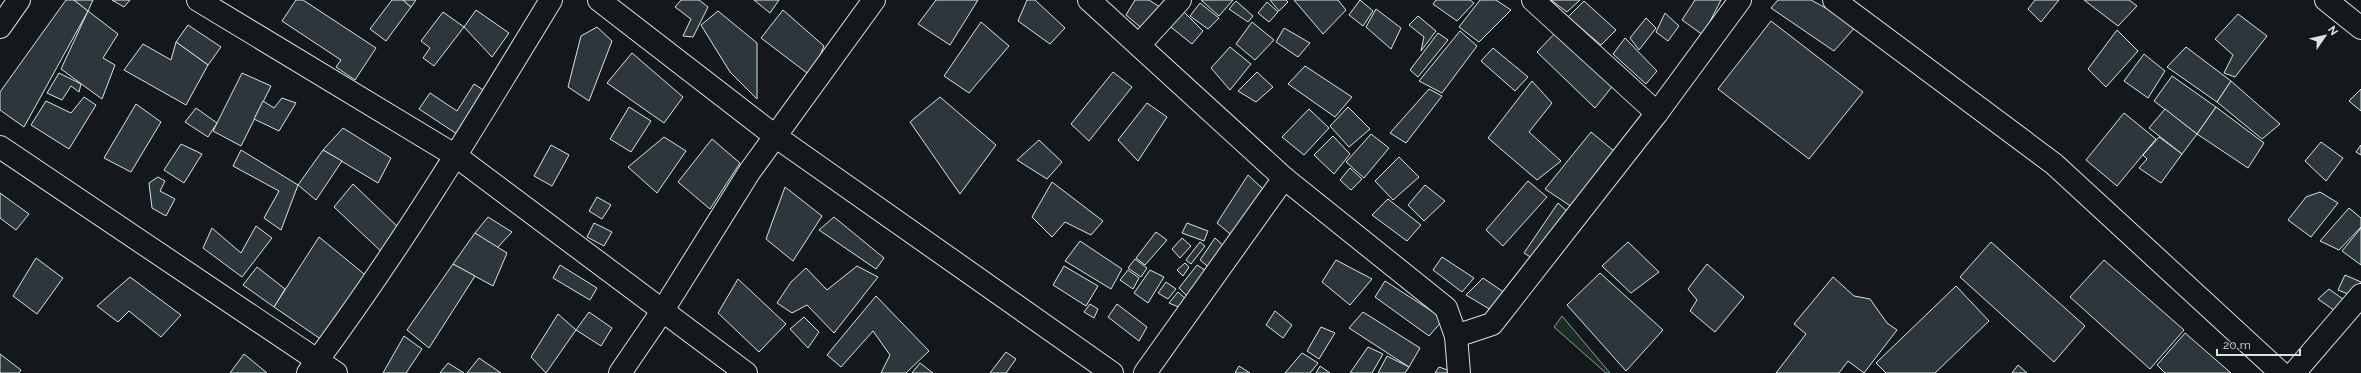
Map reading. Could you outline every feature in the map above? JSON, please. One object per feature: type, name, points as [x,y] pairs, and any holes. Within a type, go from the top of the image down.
[{"type":"street","points":[[0,27],[19,0]]},
{"type":"street","points":[[198,0],[456,156],[746,373]]},
{"type":"street","points":[[313,366],[388,259],[456,156],[551,0]]},
{"type":"street","points":[[600,0],[775,136],[1112,373]]},
{"type":"street","points":[[620,373],[663,310],[750,171],[874,0]]},
{"type":"street","points":[[1089,0],[1140,44],[1284,178],[1446,308],[1456,336],[1459,373]]},
{"type":"street","points":[[1140,44],[1180,0]]},
{"type":"street","points":[[1533,0],[1656,113]]},
{"type":"street","points":[[1456,336],[1492,324],[1656,113],[1740,0]]},
{"type":"street","points":[[1834,0],[2054,164],[2281,373]]},
{"type":"street","points":[[2326,0],[2361,28]]},
{"type":"street","points":[[0,147],[313,366],[336,373]]},
{"type":"street","points":[[1145,373],[1284,178]]},
{"type":"street","points":[[2294,373],[2361,295]]},
{"type":"green space","points":[[1562,316],[1610,373],[1606,373],[1554,327]]},
{"type":"building","points":[[66,0],[74,0],[88,11],[24,127],[0,110],[0,92]]},
{"type":"building","points":[[74,0],[93,0],[88,11]]},
{"type":"building","points":[[112,0],[130,0],[124,7]]},
{"type":"building","points":[[296,0],[303,0],[376,48],[355,80],[336,67],[341,60],[282,21]]},
{"type":"building","points":[[392,0],[403,0],[411,7],[386,41],[370,29]]},
{"type":"building","points":[[403,0],[416,0],[411,7]]},
{"type":"building","points":[[681,0],[699,0],[708,7],[693,37],[683,36],[691,19],[675,7]]},
{"type":"building","points":[[754,0],[779,0],[770,13]]},
{"type":"building","points":[[936,0],[978,0],[950,45],[918,24]]},
{"type":"building","points":[[1027,0],[1035,0],[1065,28],[1050,44],[1018,21]]},
{"type":"building","points":[[1135,0],[1149,0],[1166,11],[1145,31],[1126,15]]},
{"type":"building","points":[[1201,0],[1233,0],[1219,16]]},
{"type":"building","points":[[1270,0],[1286,0],[1288,2],[1279,11]]},
{"type":"building","points":[[1294,0],[1338,0],[1346,10],[1323,34]]},
{"type":"building","points":[[1360,0],[1373,11],[1363,26],[1349,15]]},
{"type":"building","points":[[1436,0],[1470,0],[1474,3],[1457,21],[1433,4]]},
{"type":"building","points":[[1480,0],[1496,0],[1511,10],[1479,42],[1459,27]]},
{"type":"building","points":[[1551,0],[1580,0],[1567,12]]},
{"type":"building","points":[[1695,0],[1721,0],[1703,35],[1682,20]]},
{"type":"building","points":[[1778,0],[1811,0],[1857,25],[1834,51],[1771,8]]},
{"type":"building","points":[[2035,0],[2059,0],[2041,22],[2028,9]]},
{"type":"building","points":[[2084,0],[2129,0],[2137,6],[2118,26]]},
{"type":"building","points":[[1236,1],[1253,16],[1248,22],[1229,9]]},
{"type":"building","points":[[1584,1],[1616,30],[1601,45],[1568,17]]},
{"type":"building","points":[[1267,2],[1278,12],[1269,22],[1258,13]]},
{"type":"building","points":[[1200,3],[1219,18],[1208,29],[1190,16]]},
{"type":"building","points":[[1376,9],[1401,28],[1391,49],[1366,27]]},
{"type":"building","points":[[476,10],[509,33],[492,57],[464,27]]},
{"type":"building","points":[[783,10],[824,46],[811,76],[761,38]]},
{"type":"building","points":[[1182,10],[1203,31],[1192,44],[1167,24]]},
{"type":"building","points":[[88,11],[118,34],[103,58],[115,65],[102,99],[61,69]]},
{"type":"building","points":[[718,11],[757,43],[757,99],[730,72],[701,25]]},
{"type":"building","points":[[443,12],[464,27],[434,66],[423,58],[430,48],[421,41]]},
{"type":"building","points":[[1665,13],[1679,26],[1668,41],[1656,32]]},
{"type":"building","points":[[2238,14],[2267,36],[2235,77],[2224,73],[2233,55],[2215,39]]},
{"type":"building","points":[[1418,16],[1436,31],[1421,51],[1424,37],[1409,25]]},
{"type":"building","points":[[1646,18],[1656,28],[1639,50],[1630,38]]},
{"type":"building","points":[[1771,21],[1863,92],[1809,159],[1718,89]]},
{"type":"building","points":[[981,22],[1009,46],[969,93],[944,76]]},
{"type":"building","points":[[1252,22],[1274,40],[1255,60],[1236,44]]},
{"type":"building","points":[[188,25],[221,47],[208,65],[176,42]]},
{"type":"building","points":[[597,27],[612,41],[589,101],[568,87],[581,36]]},
{"type":"building","points":[[1284,28],[1310,43],[1298,57],[1276,42]]},
{"type":"building","points":[[2117,30],[2138,51],[2106,87],[2088,69]]},
{"type":"building","points":[[1460,31],[1477,46],[1442,93],[1419,81]]},
{"type":"building","points":[[1557,31],[1615,83],[1595,108],[1537,52]]},
{"type":"building","points":[[1438,33],[1448,40],[1418,77],[1410,70]]},
{"type":"building","points":[[1625,38],[1657,71],[1646,84],[1613,54]]},
{"type":"building","points":[[176,42],[208,65],[186,105],[124,70],[143,44],[171,60]]},
{"type":"building","points":[[1230,47],[1251,64],[1230,90],[1211,68]]},
{"type":"building","points":[[2186,47],[2231,81],[2217,102],[2167,67]]},
{"type":"building","points":[[1493,48],[1528,77],[1515,91],[1481,61]]},
{"type":"building","points":[[632,53],[683,97],[664,123],[607,83]]},
{"type":"building","points":[[2144,54],[2165,71],[2148,98],[2124,81]]},
{"type":"building","points":[[1305,66],[1352,97],[1335,117],[1288,84]]},
{"type":"building","points":[[1113,72],[1132,87],[1089,141],[1071,124]]},
{"type":"building","points":[[1257,72],[1273,87],[1256,102],[1238,91]]},
{"type":"building","points":[[59,73],[81,84],[79,92],[71,86],[62,100],[47,93]]},
{"type":"building","points":[[242,73],[271,86],[241,146],[213,131]]},
{"type":"building","points":[[2172,76],[2216,107],[2197,134],[2154,101]]},
{"type":"building","points":[[1532,81],[1552,103],[1529,132],[1561,161],[1537,180],[1488,138]]},
{"type":"building","points":[[2231,81],[2280,124],[2262,139],[2217,102]]},
{"type":"building","points":[[474,84],[488,93],[460,136],[419,109],[430,93],[457,111]]},
{"type":"building","points":[[1429,89],[1442,96],[1406,143],[1390,133]]},
{"type":"building","points":[[2361,89],[2361,111],[2349,101]]},
{"type":"building","points":[[84,97],[96,105],[69,149],[31,125],[46,101],[71,113]]},
{"type":"building","points":[[940,97],[996,145],[960,194],[910,122]]},
{"type":"building","points":[[282,98],[296,103],[279,131],[254,119],[263,101],[274,108]]},
{"type":"building","points":[[1147,103],[1167,117],[1138,161],[1118,140]]},
{"type":"building","points":[[136,104],[161,122],[131,172],[104,158]]},
{"type":"building","points":[[629,107],[651,121],[631,152],[610,139]]},
{"type":"building","points":[[1348,107],[1370,129],[1349,147],[1330,126]]},
{"type":"building","points":[[2216,107],[2264,143],[2248,168],[2197,134]]},
{"type":"building","points":[[196,108],[217,123],[208,137],[185,122]]},
{"type":"building","points":[[1309,109],[1329,128],[1304,155],[1282,137]]},
{"type":"building","points":[[2165,109],[2197,134],[2182,154],[2149,128]]},
{"type":"building","points":[[2124,113],[2156,139],[2117,186],[2086,160]]},
{"type":"building","points":[[343,128],[391,158],[378,183],[323,150]]},
{"type":"building","points":[[1591,132],[1614,151],[1572,207],[1545,189]]},
{"type":"building","points":[[1371,134],[1389,148],[1364,178],[1346,162]]},
{"type":"building","points":[[1333,136],[1350,154],[1334,174],[1314,155]]},
{"type":"building","points":[[664,137],[686,151],[657,193],[628,167]]},
{"type":"building","points":[[2159,137],[2182,154],[2161,183],[2139,168],[2147,159],[2143,155]]},
{"type":"building","points":[[712,139],[740,163],[710,209],[678,182]]},
{"type":"building","points":[[1039,140],[1062,162],[1047,179],[1017,160]]},
{"type":"building","points":[[2321,142],[2343,158],[2326,181],[2305,161]]},
{"type":"building","points":[[181,144],[202,154],[184,183],[164,170]]},
{"type":"building","points":[[551,145],[569,155],[552,186],[534,176]]},
{"type":"building","points":[[2361,145],[2361,155],[2356,152]]},
{"type":"building","points":[[241,150],[298,185],[281,230],[264,218],[279,191],[233,166]]},
{"type":"building","points":[[323,150],[342,161],[316,200],[298,185]]},
{"type":"building","points":[[1399,157],[1419,177],[1393,200],[1375,181]]},
{"type":"building","points":[[1350,168],[1362,179],[1351,190],[1340,180]]},
{"type":"building","points":[[1248,175],[1263,189],[1235,238],[1217,223]]},
{"type":"building","points":[[158,177],[165,181],[160,191],[175,199],[166,216],[152,208],[149,183]]},
{"type":"building","points":[[1528,181],[1547,197],[1503,246],[1486,230]]},
{"type":"building","points":[[1052,182],[1103,221],[1091,235],[1065,222],[1052,237],[1032,217]]},
{"type":"building","points":[[353,184],[400,229],[386,256],[334,207]]},
{"type":"building","points":[[1425,185],[1445,201],[1424,221],[1408,205]]},
{"type":"building","points":[[785,187],[822,216],[793,261],[766,239]]},
{"type":"building","points":[[2320,192],[2338,203],[2311,237],[2288,220],[2306,197]]},
{"type":"building","points":[[0,193],[29,214],[16,230],[0,218]]},
{"type":"building","points":[[597,197],[611,205],[602,219],[589,211]]},
{"type":"building","points":[[1388,199],[1421,225],[1407,241],[1372,215]]},
{"type":"building","points":[[1558,203],[1568,212],[1532,258],[1524,253]]},
{"type":"building","points":[[2349,208],[2361,218],[2361,227],[2339,250],[2320,241]]},
{"type":"building","points":[[488,217],[512,232],[497,248],[475,233]]},
{"type":"building","points":[[834,217],[884,258],[876,269],[819,230]]},
{"type":"building","points":[[594,223],[612,232],[604,246],[587,237]]},
{"type":"building","points":[[1187,223],[1208,231],[1204,241],[1182,233]]},
{"type":"building","points":[[256,226],[272,238],[242,277],[203,248],[212,228],[241,253]]},
{"type":"building","points":[[2361,228],[2361,265],[2342,251]]},
{"type":"building","points":[[1156,232],[1167,240],[1145,265],[1136,258]]},
{"type":"building","points":[[475,233],[507,253],[493,286],[453,264]]},
{"type":"building","points":[[319,237],[369,278],[322,340],[274,307]]},
{"type":"building","points":[[1182,238],[1191,246],[1180,258],[1172,249]]},
{"type":"building","points":[[1215,238],[1226,248],[1212,270],[1200,260]]},
{"type":"building","points":[[1080,241],[1122,269],[1111,289],[1065,261]]},
{"type":"building","points":[[1200,242],[1205,246],[1191,264],[1186,260]]},
{"type":"building","points":[[1628,242],[1659,272],[1631,293],[1602,266]]},
{"type":"building","points":[[1991,242],[2085,326],[2054,362],[1960,277]]},
{"type":"building","points":[[1442,257],[1474,278],[1462,292],[1433,270]]},
{"type":"building","points":[[36,258],[63,278],[37,314],[13,296]]},
{"type":"building","points":[[1135,259],[1147,268],[1141,277],[1128,268]]},
{"type":"building","points":[[1336,260],[1372,279],[1350,305],[1322,282]]},
{"type":"building","points":[[2104,260],[2184,330],[2150,369],[2070,297]]},
{"type":"building","points":[[1185,263],[1189,267],[1183,276],[1177,270]]},
{"type":"building","points":[[453,264],[475,276],[429,348],[407,330]]},
{"type":"building","points":[[1707,264],[1744,297],[1715,332],[1690,311],[1697,300],[1688,289]]},
{"type":"building","points":[[560,265],[597,288],[590,300],[553,278]]},
{"type":"building","points":[[1197,265],[1208,272],[1189,298],[1179,288]]},
{"type":"building","points":[[857,266],[878,277],[834,333],[807,305],[792,313],[777,303],[791,282],[806,268],[827,290]]},
{"type":"building","points":[[1064,266],[1098,286],[1086,306],[1053,285]]},
{"type":"building","points":[[257,267],[285,289],[274,307],[243,285]]},
{"type":"building","points":[[1128,270],[1139,278],[1133,289],[1120,280]]},
{"type":"building","points":[[1150,270],[1164,277],[1148,303],[1134,293]]},
{"type":"building","points":[[1600,273],[1663,330],[1626,371],[1567,305]]},
{"type":"building","points":[[2345,275],[2361,282],[2361,292],[2358,298],[2338,290]]},
{"type":"building","points":[[130,277],[181,315],[161,337],[129,311],[118,322],[97,306]]},
{"type":"building","points":[[1833,277],[1854,296],[1870,299],[1887,323],[1897,330],[1864,373],[1848,361],[1839,373],[1776,373],[1806,334],[1794,324]]},
{"type":"building","points":[[1483,278],[1505,293],[1491,310],[1466,295]]},
{"type":"building","points":[[738,279],[786,324],[759,352],[718,313]]},
{"type":"building","points":[[1385,281],[1444,319],[1429,336],[1375,297]]},
{"type":"building","points":[[1166,282],[1176,289],[1168,299],[1158,293]]},
{"type":"building","points":[[1956,286],[1989,321],[1935,373],[1886,373],[1876,363]]},
{"type":"building","points":[[2329,289],[2347,302],[2338,313],[2318,299]]},
{"type":"building","points":[[1178,292],[1187,300],[1183,309],[1169,303]]},
{"type":"building","points":[[876,296],[929,351],[906,373],[881,373],[890,355],[873,331],[841,367],[827,355]]},
{"type":"building","points":[[1090,304],[1098,309],[1094,318],[1084,312]]},
{"type":"building","points":[[1117,304],[1147,327],[1139,341],[1108,317]]},
{"type":"building","points":[[1275,311],[1292,325],[1283,338],[1266,325]]},
{"type":"building","points":[[589,312],[612,328],[601,346],[576,330]]},
{"type":"building","points":[[1363,312],[1420,348],[1409,367],[1349,328]]},
{"type":"building","points":[[558,314],[576,330],[546,373],[531,357]]},
{"type":"building","points":[[804,317],[819,332],[808,348],[790,329]]},
{"type":"building","points":[[1321,327],[1335,333],[1319,359],[1307,351]]},
{"type":"building","points":[[2185,333],[2231,373],[2165,373],[2157,365]]},
{"type":"building","points":[[404,336],[422,349],[406,373],[383,373]]},
{"type":"building","points":[[1368,347],[1383,354],[1372,373],[1350,373]]},
{"type":"building","points":[[1006,352],[1016,359],[1006,373],[990,373]]},
{"type":"building","points":[[1302,353],[1318,363],[1310,373],[1285,373]]},
{"type":"building","points":[[0,354],[21,370],[19,373],[0,373]]},
{"type":"building","points":[[244,354],[267,373],[230,373]]},
{"type":"building","points":[[1387,356],[1409,367],[1405,373],[1378,373]]},
{"type":"building","points":[[479,358],[501,373],[467,373]]},
{"type":"building","points":[[448,363],[464,373],[440,373]]},
{"type":"building","points":[[920,363],[933,373],[912,373]]},
{"type":"building","points":[[2018,365],[2027,373],[2012,373]]},
{"type":"building","points":[[1239,366],[1250,373],[1235,373]]},
{"type":"building","points":[[1320,366],[1330,373],[1316,373]]},
{"type":"building","points":[[1439,367],[1453,372],[1453,373],[1435,373]]}]
